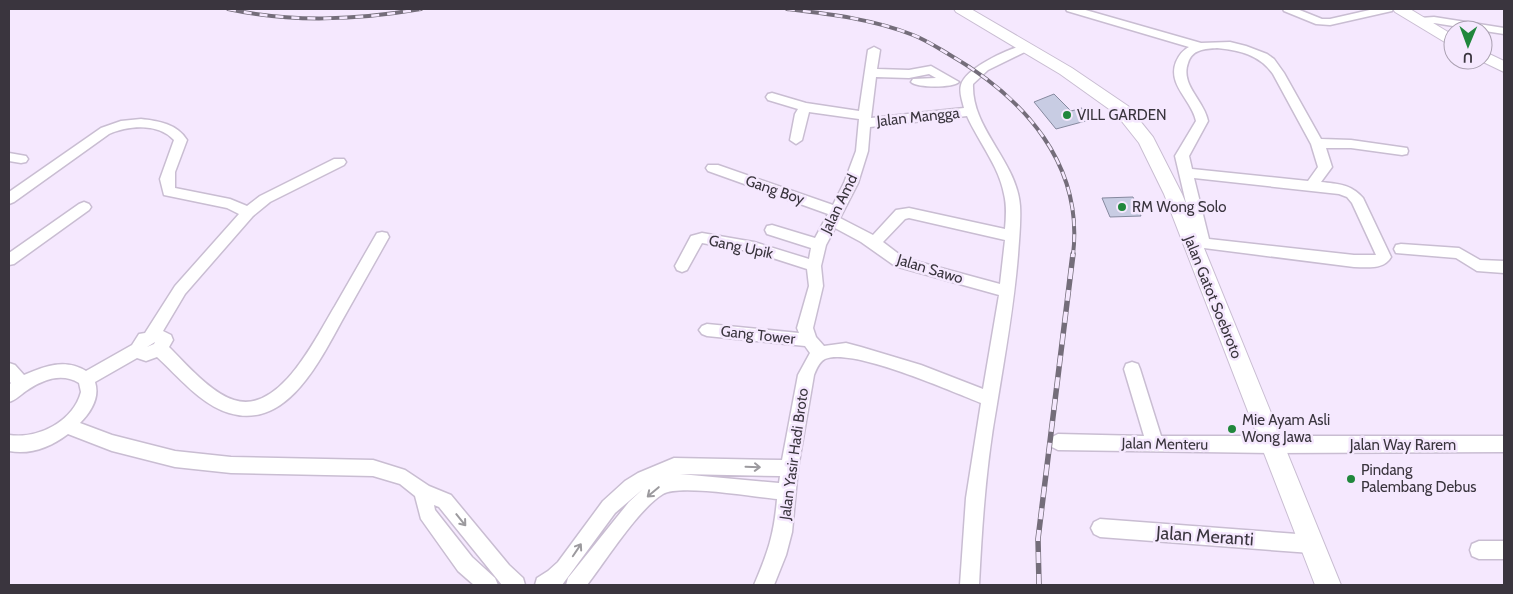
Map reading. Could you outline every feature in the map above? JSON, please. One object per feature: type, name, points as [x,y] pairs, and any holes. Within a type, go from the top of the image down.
[{"type":"main road","name":"Jalan Gatot Soebroto","points":[[961,9],[1027,47],[1104,97],[1132,120],[1147,141],[1197,242],[1272,445],[1328,585]]},
{"type":"main road","points":[[1400,9],[1443,35]]},
{"type":"street","points":[[1071,9],[1200,46],[1234,47],[1249,50],[1269,61],[1285,84],[1297,110],[1318,143],[1322,154],[1325,167],[1312,185]]},
{"type":"street","points":[[1288,9],[1320,22],[1330,22],[1388,9]]},
{"type":"street","points":[[1420,21],[1434,20],[1504,31]]},
{"type":"street","points":[[1188,173],[1342,189],[1357,198],[1383,251],[1383,259],[1378,261],[1354,261],[1197,242],[1188,173],[1182,156],[1189,140],[1202,121],[1199,109],[1184,86],[1180,71],[1184,56],[1189,51],[1200,46]]},
{"type":"street","points":[[970,585],[972,528],[982,446],[1008,292],[1013,200],[1009,184],[971,111],[966,89],[967,82],[978,71],[1027,47]]},
{"type":"street","name":"Jalan Amd","points":[[814,346],[805,328],[816,286],[814,266],[819,245],[851,183],[862,151],[874,50]]},
{"type":"street","points":[[870,73],[909,74],[931,70],[951,82]]},
{"type":"street","points":[[916,82],[967,82]]},
{"type":"street","name":"Jalan Mangga","points":[[772,97],[805,107],[865,120],[914,119],[971,111]]},
{"type":"street","points":[[796,140],[801,114],[805,107]]},
{"type":"street","points":[[9,199],[104,131],[122,124],[133,124],[166,129],[178,134],[182,140],[167,174],[166,185],[169,192],[230,204],[248,212]]},
{"type":"street","points":[[1318,143],[1359,144],[1402,151]]},
{"type":"street","points":[[86,379],[138,349],[142,354],[146,354],[155,342],[180,290],[248,212],[266,199],[339,162]]},
{"type":"street","name":"Gang Boy","points":[[713,168],[834,216]]},
{"type":"street","points":[[9,260],[84,207]]},
{"type":"street","points":[[874,243],[902,214],[909,213],[1011,236]]},
{"type":"street","name":"Jalan Sawo","points":[[834,216],[874,243],[882,252],[900,262],[1008,292]]},
{"type":"street","points":[[772,230],[819,245]]},
{"type":"street","points":[[155,342],[212,396],[226,406],[241,410],[259,408],[276,401],[291,389],[305,371],[382,237]]},
{"type":"street","name":"Gang Upik","points":[[682,266],[696,240],[702,238],[754,247],[814,266]]},
{"type":"street","points":[[1400,250],[1460,253],[1477,265],[1504,267]]},
{"type":"street","name":"Gang Tower","points":[[707,330],[814,346]]},
{"type":"street","points":[[814,346],[846,350],[921,372],[990,399]]},
{"type":"street","name":"Jalan Yasir Hadi Broto","points":[[764,585],[783,532],[789,468],[806,375],[813,360],[814,346]]},
{"type":"street","points":[[1132,369],[1155,444]]},
{"type":"street","points":[[9,370],[22,384]]},
{"type":"street","points":[[9,395],[22,384],[47,373],[71,371],[86,379],[90,393],[83,410],[67,426],[49,438],[29,444],[9,443]]},
{"type":"street","points":[[67,426],[112,443],[175,459],[231,465],[373,468],[405,478],[423,492],[445,501],[502,572],[516,585]]},
{"type":"street","name":"Jalan Menteru","points":[[1058,442],[1272,445]]},
{"type":"street","name":"Jalan Way Rarem","points":[[1272,445],[1504,444]]},
{"type":"street","points":[[575,585],[635,508],[675,474],[789,468]]},
{"type":"street","points":[[544,585],[551,582],[566,567],[606,510],[629,487],[658,471],[716,484],[787,492]]},
{"type":"street","points":[[423,492],[427,513],[466,564],[488,585]]},
{"type":"street","name":"Jalan Meranti","points":[[1100,528],[1311,544]]},
{"type":"street","points":[[1479,550],[1504,550]]},
{"type":"building","name":"VILL GARDEN","points":[[1054,94],[1071,111],[1082,108],[1093,119],[1056,129],[1034,102]]},
{"type":"building","name":"RM Wong Solo","points":[[1133,197],[1141,216],[1110,217],[1102,198]]},
{"type":"railway","points":[[228,9],[300,18],[349,18],[421,9]]},
{"type":"railway","points":[[787,9],[835,15],[898,29],[950,55],[977,72],[1002,92],[1024,113],[1043,137],[1058,163],[1069,191],[1074,222],[1073,255]]},
{"type":"railway","points":[[1039,585],[1038,539],[1073,254]]},
{"type":"place","name":"VILL GARDEN","points":[[1067,115]]},
{"type":"place","name":"RM Wong Solo","points":[[1122,207]]},
{"type":"place","name":"Mie Ayam Asli Wong Jawa","points":[[1232,429]]},
{"type":"place","name":"Pindang Palembang Debus","points":[[1351,479]]}]
